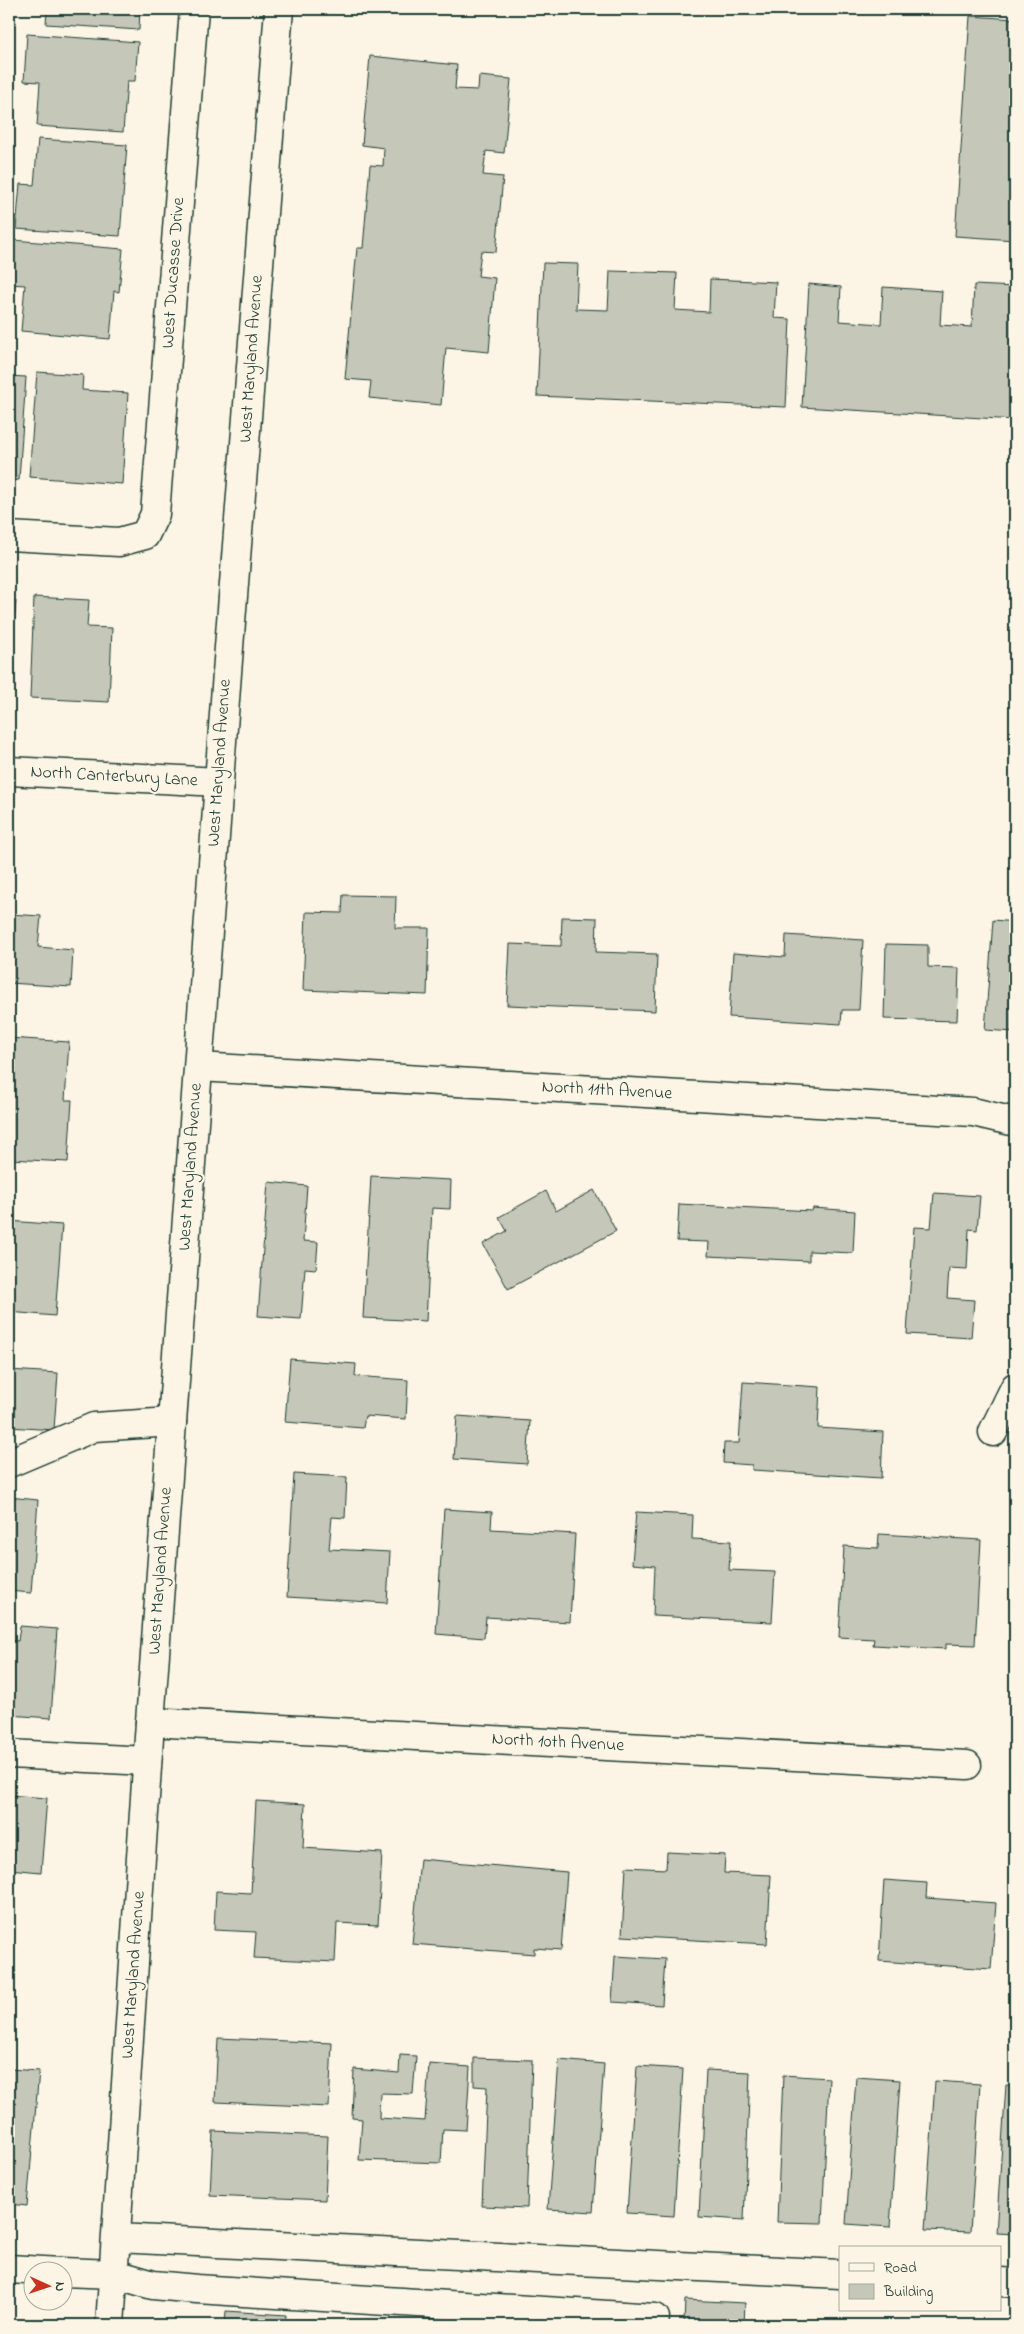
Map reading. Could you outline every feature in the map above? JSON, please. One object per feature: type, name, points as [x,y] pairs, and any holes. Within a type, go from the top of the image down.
[{"type":"street","name":"West Ducasse Drive","points":[[9,536],[119,542],[145,535],[155,514],[194,9]]},
{"type":"street","name":"West Maryland Avenue","points":[[110,2325],[115,2274],[147,1761],[219,782],[279,9]]},
{"type":"street","name":"North Canterbury Lane","points":[[9,771],[219,782]]},
{"type":"street","name":"North 11th Avenue","points":[[198,1067],[973,1112],[1015,1122]]},
{"type":"street","points":[[993,1432],[1015,1386]]},
{"type":"street","points":[[9,1463],[94,1427],[172,1422]]},
{"type":"street","name":"North 10th Avenue","points":[[150,1722],[967,1765]]},
{"type":"street","points":[[9,1754],[147,1761]]},
{"type":"street","points":[[117,2238],[839,2274]]},
{"type":"street","points":[[9,2269],[22,2270]]},
{"type":"street","points":[[72,2272],[115,2274],[153,2285],[197,2289],[655,2318]]},
{"type":"street","points":[[1002,2282],[1015,2283]]},
{"type":"building","points":[[47,9],[140,9],[139,30],[46,24]]},
{"type":"building","points":[[970,16],[1015,19],[1015,240],[955,236]]},
{"type":"building","points":[[27,34],[138,42],[135,81],[127,81],[123,132],[37,126],[40,82],[24,81]]},
{"type":"building","points":[[370,56],[457,65],[455,89],[478,90],[479,76],[511,79],[504,153],[486,151],[483,175],[503,177],[496,252],[481,251],[478,276],[495,278],[489,352],[446,348],[441,405],[369,398],[371,381],[345,379],[357,248],[363,248],[370,165],[383,166],[384,148],[362,145]]},
{"type":"building","points":[[38,139],[127,145],[120,236],[16,229],[20,184],[34,185]]},
{"type":"building","points":[[13,240],[123,249],[119,292],[114,291],[110,339],[21,331],[25,285],[9,284]]},
{"type":"building","points":[[543,263],[578,264],[576,309],[608,310],[610,271],[677,273],[675,310],[709,312],[710,279],[776,282],[774,318],[790,319],[786,407],[537,396]]},
{"type":"building","points":[[809,284],[841,287],[839,321],[881,324],[883,287],[942,291],[940,325],[972,327],[974,285],[1015,287],[1015,420],[802,407]]},
{"type":"building","points":[[37,372],[83,375],[82,390],[128,393],[122,484],[29,477]]},
{"type":"building","points":[[9,376],[26,377],[19,480],[9,480]]},
{"type":"building","points":[[34,597],[89,600],[87,627],[112,628],[109,702],[30,698]]},
{"type":"building","points":[[9,600],[16,601],[9,683]]},
{"type":"building","points":[[343,895],[396,896],[395,928],[429,928],[427,995],[303,990],[306,912],[342,913]]},
{"type":"building","points":[[9,914],[41,916],[38,947],[73,950],[71,987],[9,983]]},
{"type":"building","points":[[562,917],[597,918],[596,952],[657,954],[655,1011],[507,1005],[510,944],[561,946]]},
{"type":"building","points":[[993,920],[1015,922],[1015,1032],[985,1030]]},
{"type":"building","points":[[786,935],[863,940],[859,1010],[842,1010],[841,1024],[729,1017],[733,953],[785,957]]},
{"type":"building","points":[[886,944],[928,945],[928,967],[959,968],[957,1021],[884,1019]]},
{"type":"building","points":[[9,1038],[69,1042],[65,1100],[72,1100],[68,1162],[9,1159]]},
{"type":"building","points":[[371,1176],[451,1180],[450,1209],[432,1208],[426,1321],[363,1318]]},
{"type":"building","points":[[268,1182],[307,1186],[303,1241],[318,1242],[316,1269],[305,1268],[301,1319],[258,1316]]},
{"type":"building","points":[[594,1190],[616,1231],[508,1289],[483,1244],[507,1231],[499,1217],[546,1191],[556,1211]]},
{"type":"building","points":[[934,1193],[980,1196],[977,1230],[969,1229],[967,1269],[949,1268],[947,1298],[974,1300],[971,1338],[907,1334],[914,1227],[931,1228]]},
{"type":"building","points":[[679,1204],[812,1211],[813,1208],[855,1211],[853,1253],[809,1251],[809,1261],[708,1256],[709,1242],[677,1241]]},
{"type":"building","points":[[9,1221],[62,1225],[55,1316],[9,1312]]},
{"type":"building","points":[[290,1359],[356,1364],[355,1376],[408,1380],[406,1419],[365,1416],[363,1428],[285,1422]]},
{"type":"building","points":[[9,1370],[58,1373],[54,1430],[9,1427]]},
{"type":"building","points":[[743,1382],[820,1387],[818,1428],[883,1432],[881,1478],[752,1470],[752,1465],[723,1463],[724,1443],[739,1443]]},
{"type":"building","points":[[457,1416],[530,1421],[527,1464],[454,1459]]},
{"type":"building","points":[[294,1474],[347,1477],[345,1518],[332,1517],[329,1549],[390,1552],[387,1603],[287,1597]]},
{"type":"building","points":[[9,1497],[38,1500],[31,1593],[9,1591]]},
{"type":"building","points":[[444,1509],[492,1512],[491,1529],[575,1534],[570,1622],[486,1617],[484,1638],[436,1634]]},
{"type":"building","points":[[636,1512],[693,1515],[692,1539],[731,1541],[729,1570],[775,1572],[772,1622],[653,1616],[655,1566],[632,1564]]},
{"type":"building","points":[[879,1534],[981,1540],[975,1645],[946,1644],[946,1649],[873,1645],[874,1639],[839,1637],[844,1546],[878,1548]]},
{"type":"building","points":[[20,1626],[57,1629],[51,1718],[9,1715],[9,1640],[18,1641]]},
{"type":"building","points":[[9,1795],[47,1798],[41,1872],[9,1869]]},
{"type":"building","points":[[256,1801],[305,1804],[303,1848],[382,1853],[378,1925],[337,1923],[335,1962],[254,1958],[256,1932],[214,1930],[216,1891],[251,1893]]},
{"type":"building","points":[[667,1852],[725,1855],[724,1873],[771,1875],[767,1944],[622,1936],[626,1867],[666,1869]]},
{"type":"building","points":[[420,1859],[567,1872],[561,1950],[534,1948],[534,1954],[412,1944]]},
{"type":"building","points":[[884,1880],[927,1883],[926,1898],[996,1903],[991,1969],[879,1961]]},
{"type":"building","points":[[615,1956],[665,1959],[662,2005],[612,2002]]},
{"type":"building","points":[[218,2038],[332,2043],[329,2107],[215,2102]]},
{"type":"building","points":[[400,2055],[416,2056],[413,2094],[380,2093],[379,2118],[425,2121],[429,2064],[470,2067],[466,2130],[443,2129],[441,2163],[359,2160],[362,2119],[352,2118],[354,2069],[399,2073]]},
{"type":"building","points":[[474,2058],[532,2060],[527,2208],[482,2206],[487,2087],[474,2086]]},
{"type":"building","points":[[559,2060],[604,2064],[593,2212],[548,2209]]},
{"type":"building","points":[[637,2066],[683,2069],[674,2216],[627,2213]]},
{"type":"building","points":[[9,2069],[39,2071],[27,2206],[9,2204]]},
{"type":"building","points":[[706,2070],[750,2072],[744,2220],[699,2217]]},
{"type":"building","points":[[783,2075],[829,2078],[822,2223],[777,2222]]},
{"type":"building","points":[[856,2077],[900,2080],[890,2227],[846,2224]]},
{"type":"building","points":[[935,2081],[980,2084],[970,2232],[925,2230]]},
{"type":"building","points":[[1006,2085],[1015,2086],[1015,2234],[996,2233]]},
{"type":"building","points":[[213,2131],[328,2136],[325,2200],[210,2195]]},
{"type":"building","points":[[685,2300],[745,2303],[744,2325],[684,2325]]},
{"type":"building","points":[[226,2311],[286,2315],[285,2325],[225,2325]]}]
